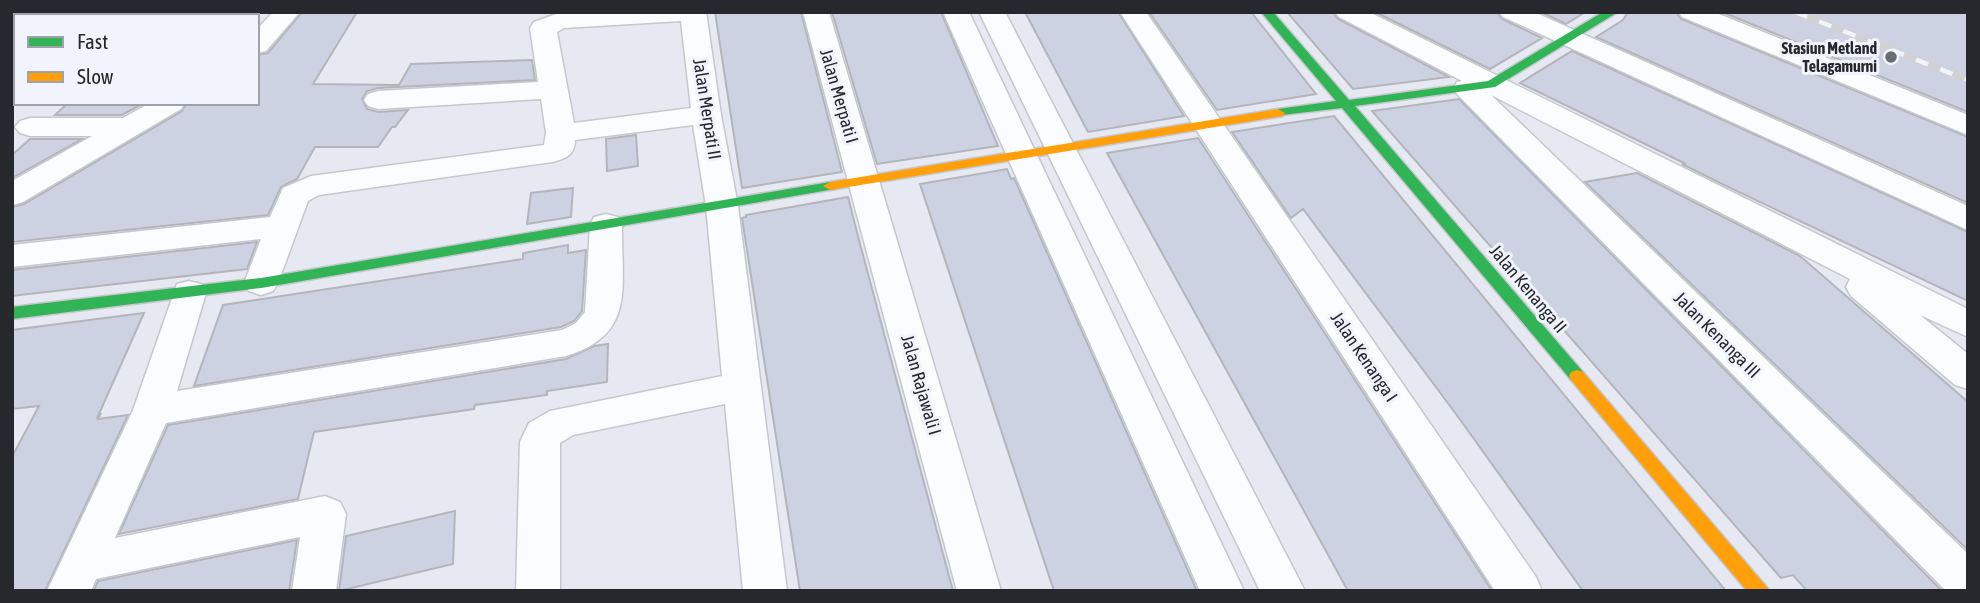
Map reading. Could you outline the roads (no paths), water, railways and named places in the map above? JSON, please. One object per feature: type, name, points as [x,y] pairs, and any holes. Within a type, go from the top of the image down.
[{"type":"street","points":[[259,43],[287,12]]},
{"type":"street","points":[[261,282],[294,195],[311,186],[552,153],[559,148],[561,133],[543,28],[546,25],[559,21],[693,12]]},
{"type":"street","name":"Jalan Merpati II","points":[[693,12],[706,115],[722,206],[765,591]]},
{"type":"street","name":"Jalan Merpati I","points":[[816,12],[863,180]]},
{"type":"street","points":[[956,12],[1222,591]]},
{"type":"street","points":[[992,12],[1283,591]]},
{"type":"street","name":"Jalan Kenanga I","points":[[1133,12],[1520,591]]},
{"type":"street","name":"Jalan Kenanga II","points":[[1267,12],[1760,591]]},
{"type":"street","points":[[1348,12],[1479,86],[1968,324]]},
{"type":"street","points":[[1512,12],[1968,219]]},
{"type":"street","points":[[12,313],[261,282],[1344,102],[1479,86],[1612,12]]},
{"type":"street","points":[[1691,12],[1968,126]]},
{"type":"street","name":"Jalan Kenanga III","points":[[1479,86],[1968,583]]},
{"type":"street","points":[[378,100],[554,90]]},
{"type":"street","points":[[12,195],[167,105]]},
{"type":"street","points":[[561,133],[706,115]]},
{"type":"street","points":[[30,127],[128,127]]},
{"type":"street","name":"Jalan Rajawali I","points":[[863,180],[979,591]]},
{"type":"street","points":[[152,410],[582,338],[597,325],[603,313],[606,225]]},
{"type":"street","points":[[12,256],[282,226]]},
{"type":"street","points":[[1818,249],[1968,375]]},
{"type":"street","points":[[75,577],[152,410],[189,293]]},
{"type":"street","points":[[538,591],[540,442],[544,434],[564,422],[743,386]]},
{"type":"street","points":[[75,577],[325,514],[314,591]]},
{"type":"railway","points":[[1795,12],[1968,80]]},
{"type":"place","name":"Stasiun Metland Telagamurni","points":[[1891,57]]}]
